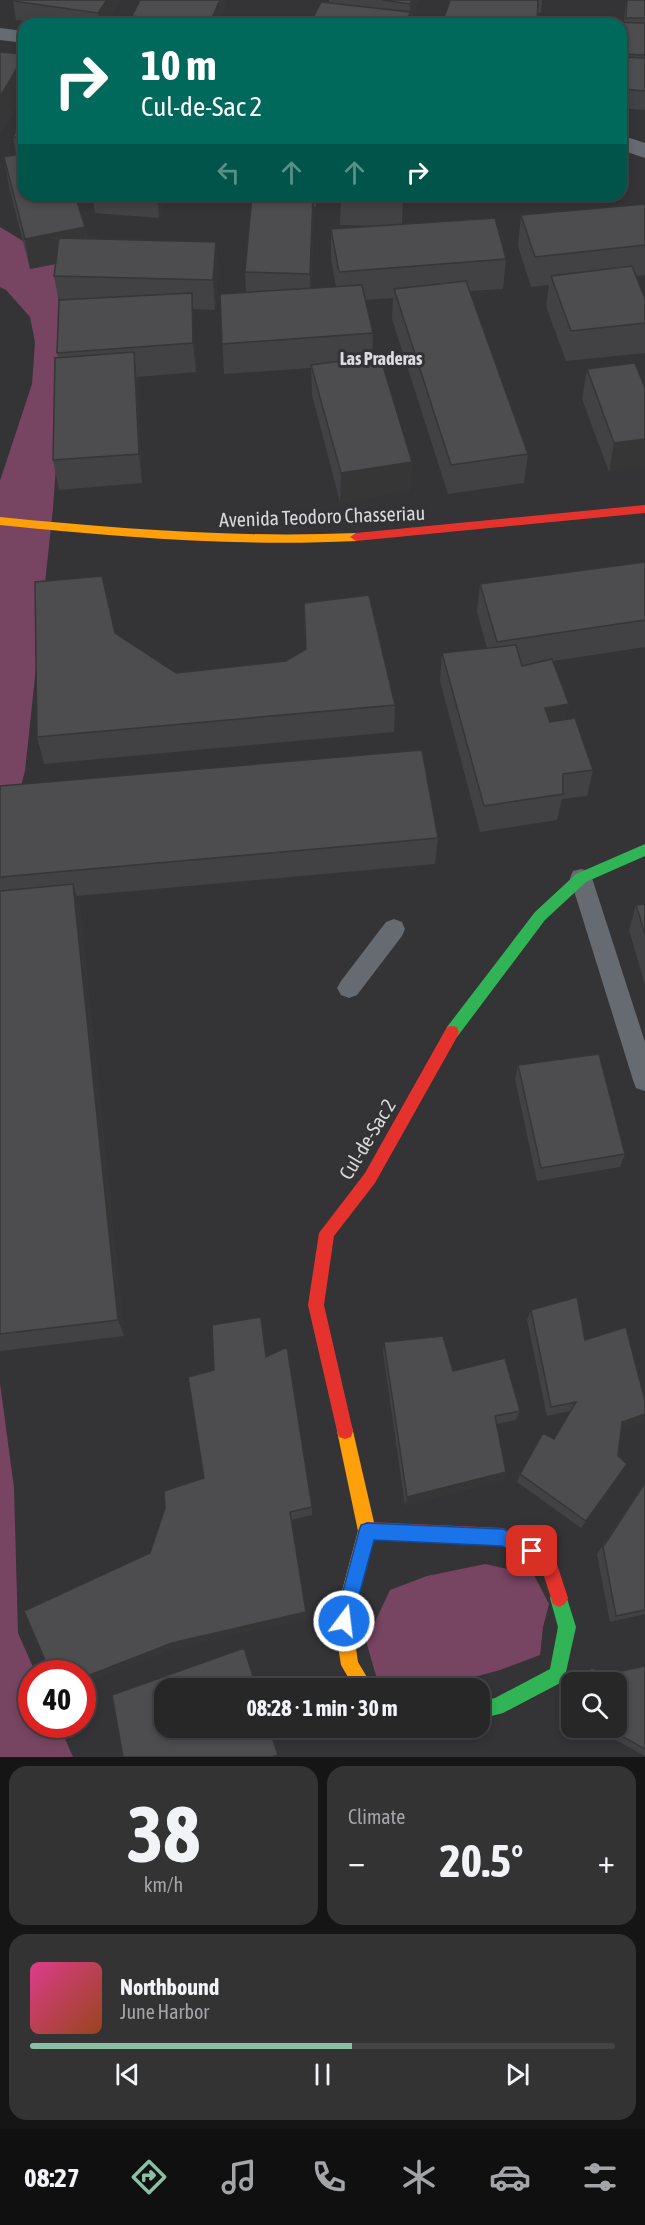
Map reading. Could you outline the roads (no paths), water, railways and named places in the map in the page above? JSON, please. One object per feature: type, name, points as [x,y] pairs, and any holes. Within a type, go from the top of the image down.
[{"type":"street","points":[[0,34],[18,36]]},
{"type":"street","points":[[627,144],[645,151]]},
{"type":"street","name":"Avenida Teodoro Chasseriau","points":[[0,521],[164,538],[246,540],[429,532],[645,509]]},
{"type":"street","name":"Cul-de-Sac 2","points":[[358,1678],[350,1665],[344,1621],[367,1531],[316,1305],[327,1233],[370,1178],[457,1023],[540,916],[581,878],[645,850]]},
{"type":"street","points":[[367,1531],[503,1537],[547,1558],[567,1627],[558,1674],[497,1707],[490,1708]]},
{"type":"lane","points":[[581,878],[645,1080]]},
{"type":"lane","points":[[349,988],[394,929]]},
{"type":"district","name":"Las Praderas","points":[[381,358]]}]
